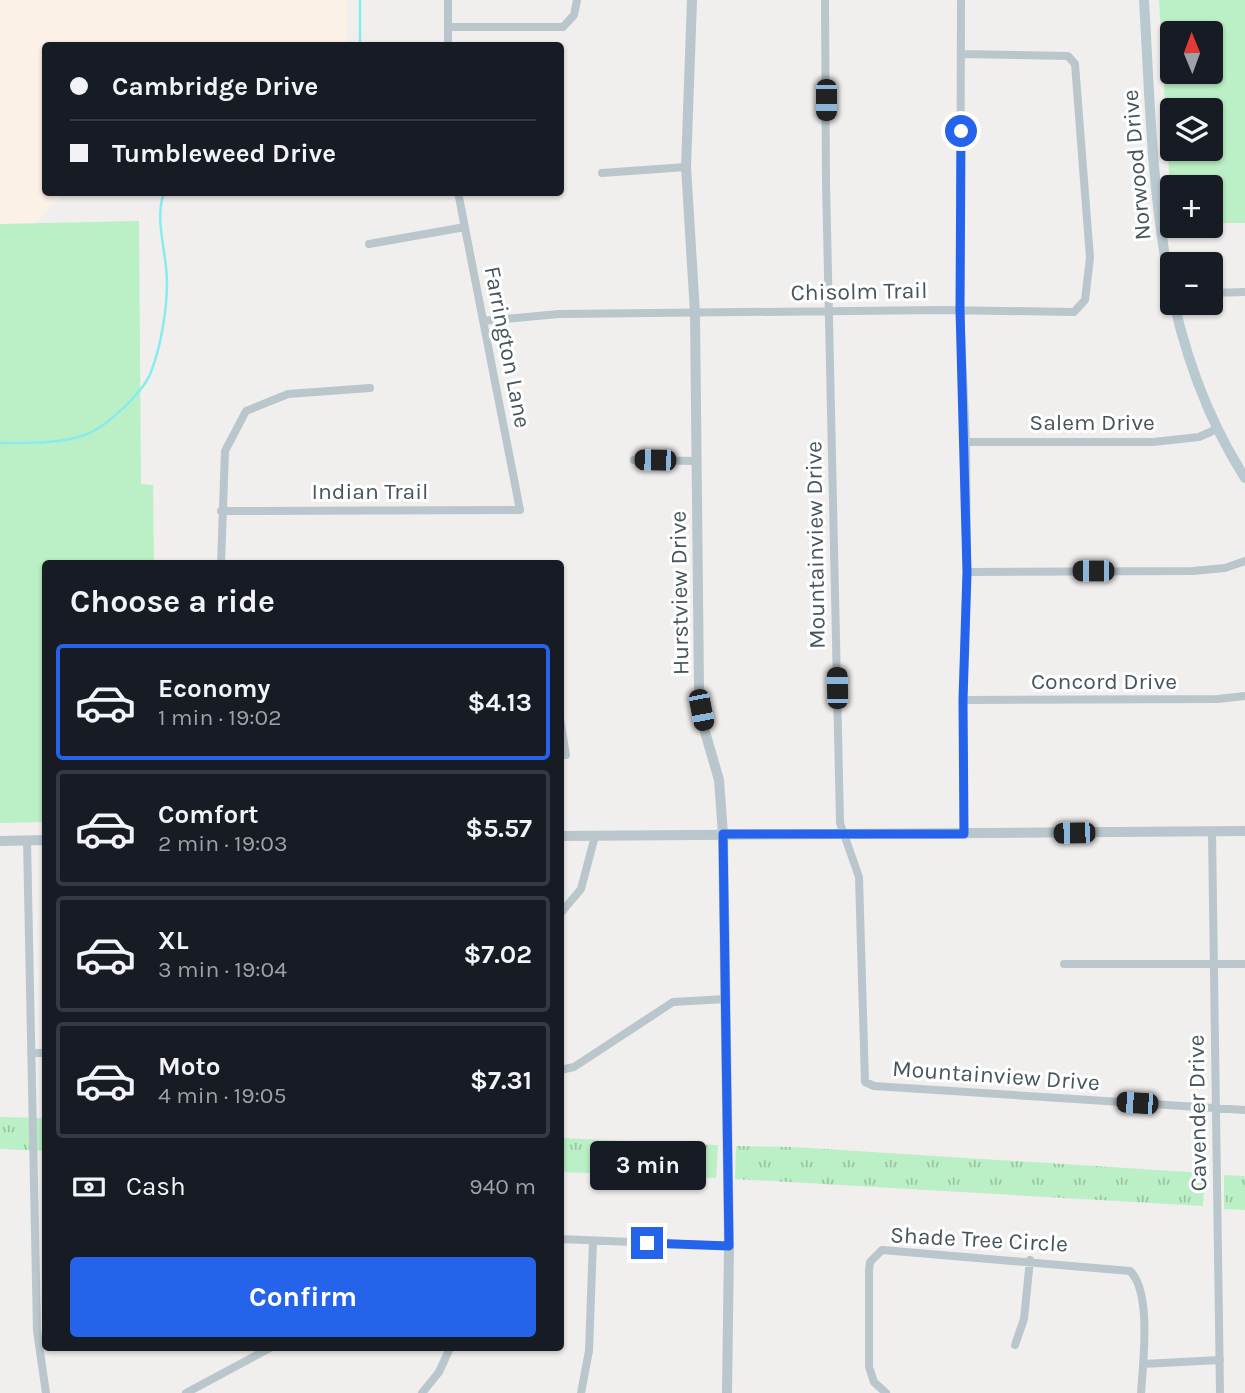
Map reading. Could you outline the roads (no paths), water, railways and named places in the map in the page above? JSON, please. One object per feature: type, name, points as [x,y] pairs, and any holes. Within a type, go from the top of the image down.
[{"type":"main road","name":"Norwood Drive","points":[[1144,0],[1165,252]]},
{"type":"main road","name":"Norwood Drive","points":[[1176,315],[1189,366],[1217,429],[1245,478]]},
{"type":"street","points":[[448,0],[448,42]]},
{"type":"street","points":[[448,27],[563,27],[574,15],[577,0]]},
{"type":"street","name":"Hurstview Drive","points":[[692,0],[686,167],[695,313],[701,710],[718,773],[723,834],[729,1246],[727,1393]]},
{"type":"street","name":"Mountainview Drive","points":[[825,0],[841,835],[859,877],[865,1082],[874,1086],[1245,1110]]},
{"type":"street","points":[[961,0],[960,310],[966,442],[967,572],[963,700],[964,834]]},
{"type":"street","name":"Chisolm Trail","points":[[483,321],[559,314],[960,310],[1074,312],[1084,300],[1090,258],[1076,64],[1068,56],[962,54]]},
{"type":"street","points":[[601,173],[686,167]]},
{"type":"street","name":"Farrington Lane","points":[[459,196],[520,510]]},
{"type":"street","points":[[369,244],[465,227]]},
{"type":"street","points":[[1223,293],[1245,292]]},
{"type":"street","points":[[221,560],[225,451],[246,411],[288,394],[370,388]]},
{"type":"street","name":"Salem Drive","points":[[966,442],[1153,442],[1199,437],[1217,429]]},
{"type":"street","points":[[634,460],[696,461]]},
{"type":"street","name":"Indian Trail","points":[[222,511],[520,510]]},
{"type":"street","points":[[967,572],[1193,571],[1225,568],[1245,561]]},
{"type":"street","name":"Concord Drive","points":[[963,700],[1219,699],[1245,696]]},
{"type":"street","points":[[564,836],[1245,831]]},
{"type":"street","name":"Cavender Drive","points":[[1212,832],[1220,1393]]},
{"type":"street","points":[[564,909],[581,889],[595,836]]},
{"type":"street","points":[[27,840],[37,1331],[46,1393]]},
{"type":"street","points":[[0,841],[42,840]]},
{"type":"street","points":[[1063,964],[1245,964]]},
{"type":"street","points":[[564,1069],[574,1067],[673,1002],[726,999]]},
{"type":"street","points":[[32,1053],[42,1053]]},
{"type":"street","points":[[35,1217],[42,1218]]},
{"type":"street","points":[[564,1239],[729,1246]]},
{"type":"street","points":[[581,1393],[589,1351],[593,1241]]},
{"type":"street","name":"Shade Tree Circle","points":[[886,1393],[874,1382],[869,1367],[869,1271],[876,1254],[882,1250],[919,1250],[1130,1271],[1135,1276],[1142,1299],[1141,1393]]},
{"type":"street","points":[[1015,1345],[1024,1319],[1030,1260]]},
{"type":"street","points":[[186,1393],[264,1351]]},
{"type":"street","points":[[422,1393],[439,1372],[449,1351]]},
{"type":"street","points":[[1143,1364],[1220,1360]]},
{"type":"waterway","points":[[360,0],[360,42]]},
{"type":"waterway","points":[[0,443],[33,443],[85,435],[103,425],[123,408],[147,380],[158,351],[166,304],[167,282],[160,214],[163,196]]}]
